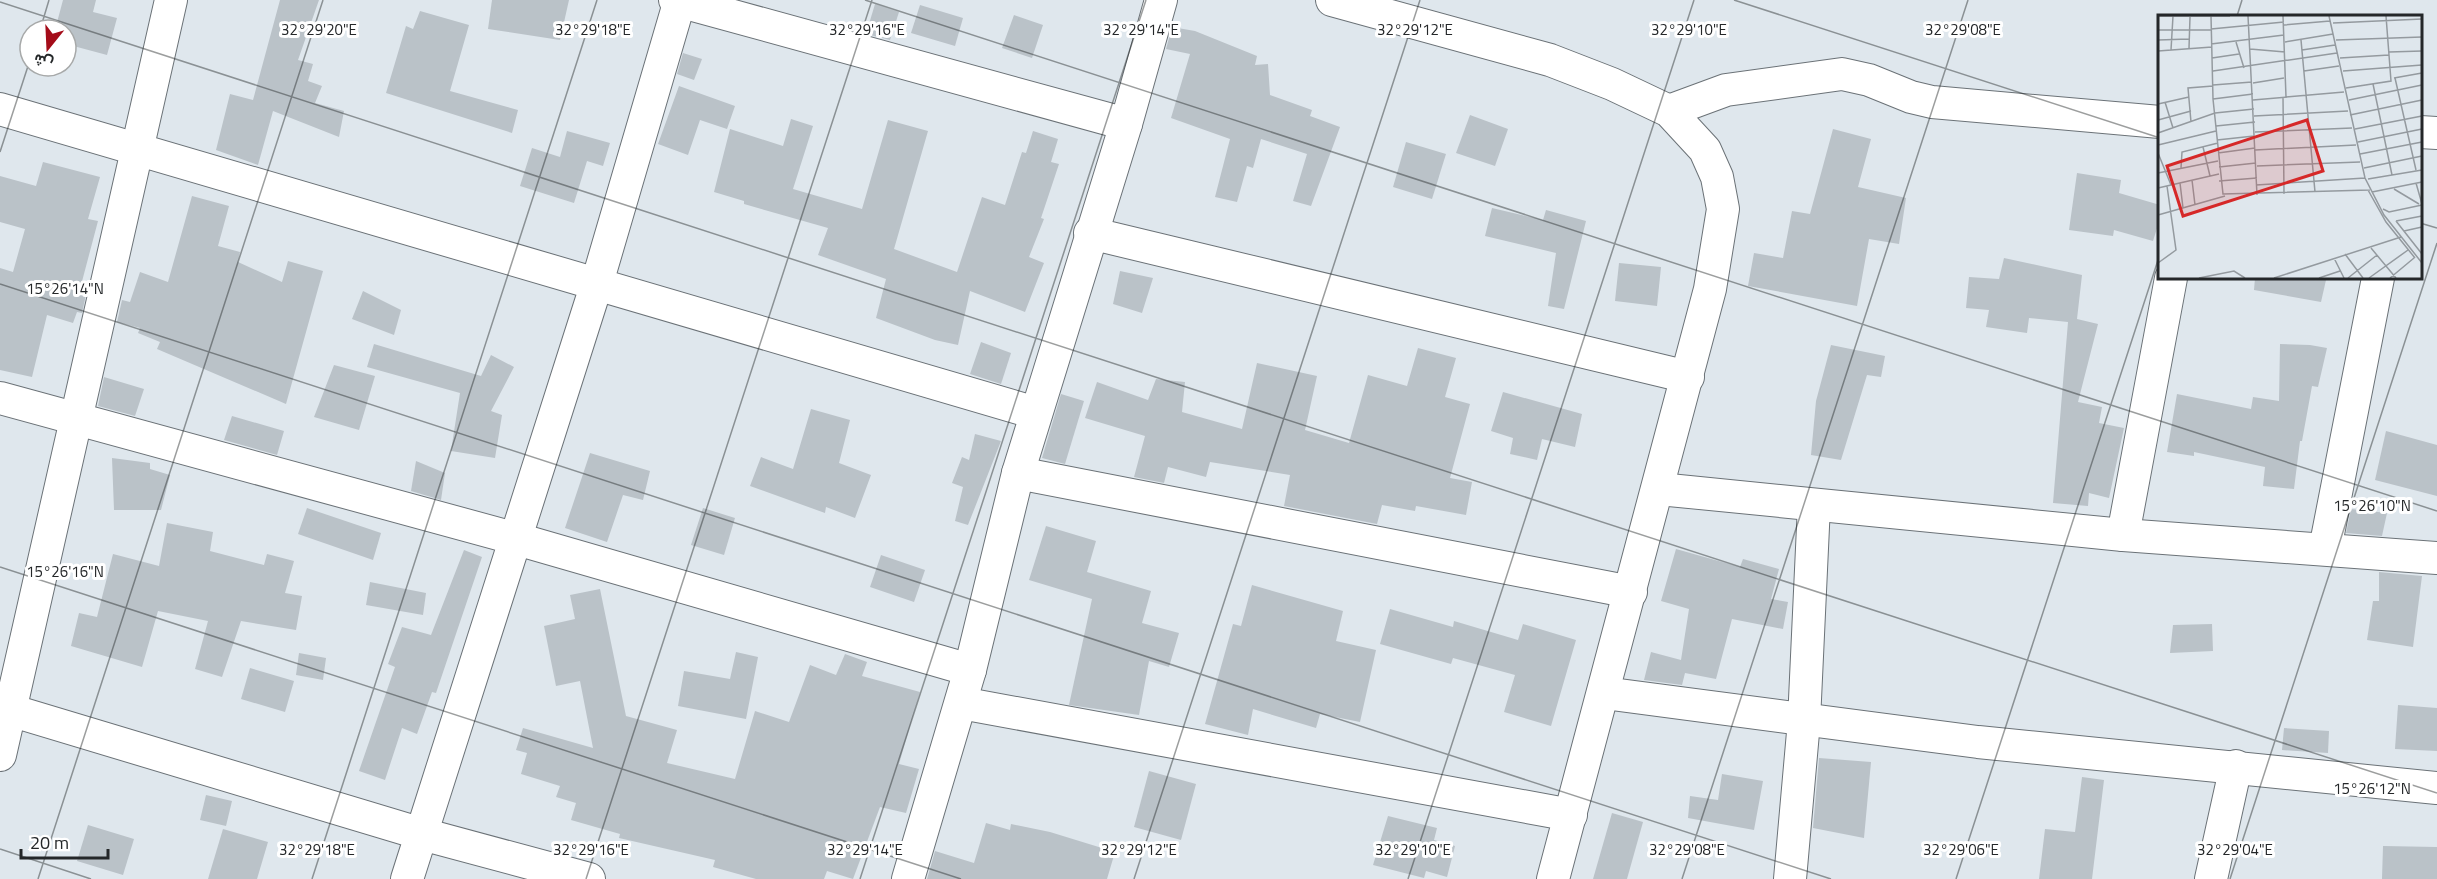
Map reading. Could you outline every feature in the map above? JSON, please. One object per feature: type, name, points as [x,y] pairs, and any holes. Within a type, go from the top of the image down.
[{"type":"street","points":[[0,754],[5,708],[171,0]]},
{"type":"street","points":[[407,879],[597,283],[678,0],[1126,124]]},
{"type":"street","points":[[908,879],[970,670],[1018,473],[1090,233],[1126,124],[1161,0]]},
{"type":"street","points":[[1332,0],[1550,60],[1612,84],[1669,111],[1705,150],[1717,177],[1723,208],[1710,289],[1659,489],[1553,879]]},
{"type":"street","points":[[1669,111],[1726,90],[1842,74],[1869,80],[1911,97],[1932,102],[2158,122]]},
{"type":"street","points":[[0,109],[1036,413]]},
{"type":"street","points":[[2422,132],[2437,133]]},
{"type":"street","points":[[1090,233],[1688,377]]},
{"type":"street","points":[[2123,535],[2171,279]]},
{"type":"street","points":[[2325,549],[2378,279]]},
{"type":"street","points":[[0,398],[517,539],[970,670]]},
{"type":"street","points":[[1018,473],[1631,592]]},
{"type":"street","points":[[1659,489],[2123,535],[2437,558]]},
{"type":"street","points":[[1790,879],[1804,721],[1814,505]]},
{"type":"street","points":[[1604,693],[1977,742],[2236,766],[2437,788]]},
{"type":"street","points":[[961,703],[1571,815]]},
{"type":"street","points":[[5,708],[422,834],[589,879]]},
{"type":"street","points":[[2211,879],[2236,766]]},
{"type":"building","points":[[63,0],[96,0],[93,12],[117,18],[107,55],[78,47],[78,18],[58,18]]},
{"type":"building","points":[[280,0],[319,0],[298,60],[313,64],[308,81],[322,86],[315,103],[344,111],[339,137],[273,111],[258,165],[216,150],[230,94],[253,100]]},
{"type":"building","points":[[492,0],[569,0],[560,40],[488,29]]},
{"type":"building","points":[[875,4],[899,12],[890,40],[866,34]]},
{"type":"building","points":[[920,5],[963,18],[955,46],[911,33]]},
{"type":"building","points":[[420,11],[469,25],[450,91],[518,110],[512,133],[386,93],[406,26],[413,29]]},
{"type":"building","points":[[1014,15],[1043,25],[1032,58],[1002,48]]},
{"type":"building","points":[[1172,27],[1195,31],[1257,56],[1255,65],[1268,64],[1270,95],[1312,110],[1310,116],[1340,127],[1311,206],[1293,201],[1307,154],[1261,139],[1253,168],[1247,166],[1237,202],[1215,197],[1230,139],[1171,118],[1190,54],[1166,49]]},
{"type":"building","points":[[683,53],[702,59],[694,80],[677,74]]},
{"type":"building","points":[[679,86],[735,106],[727,129],[700,120],[688,155],[658,144]]},
{"type":"building","points":[[1470,115],[1508,129],[1495,166],[1456,153]]},
{"type":"building","points":[[791,119],[813,126],[793,189],[862,209],[888,120],[928,131],[894,249],[957,272],[982,197],[1005,205],[1022,152],[1026,153],[1033,131],[1058,139],[1051,162],[1059,164],[1041,218],[1044,219],[1029,257],[1044,263],[1025,312],[970,291],[958,345],[935,340],[876,318],[886,279],[818,255],[828,228],[744,204],[744,201],[714,192],[730,129],[783,146]]},
{"type":"building","points":[[1833,129],[1871,139],[1858,187],[1906,198],[1899,244],[1869,239],[1857,306],[1748,286],[1754,253],[1783,258],[1792,211],[1810,214]]},
{"type":"building","points":[[567,131],[610,143],[603,166],[587,161],[574,203],[520,186],[532,148],[560,157]]},
{"type":"building","points":[[1406,142],[1446,154],[1432,199],[1393,187]]},
{"type":"building","points":[[43,162],[100,177],[88,219],[98,221],[80,289],[87,290],[82,313],[77,312],[73,323],[47,315],[32,377],[0,370],[0,268],[13,272],[25,229],[0,222],[0,176],[36,186]]},
{"type":"building","points":[[2077,173],[2121,180],[2119,193],[2158,204],[2158,225],[2153,241],[2114,230],[2113,236],[2069,230]]},
{"type":"building","points":[[192,196],[229,206],[218,246],[240,252],[238,262],[282,282],[288,261],[323,271],[286,404],[157,349],[160,342],[138,333],[140,328],[117,322],[122,300],[130,302],[140,272],[168,282]]},
{"type":"building","points":[[1492,208],[1543,220],[1546,210],[1586,221],[1564,309],[1548,306],[1556,253],[1485,236]]},
{"type":"building","points":[[2004,258],[2082,275],[2077,319],[2098,324],[2078,402],[2102,407],[2099,423],[2124,428],[2109,498],[2089,493],[2088,506],[2053,503],[2068,322],[2029,318],[2027,333],[1986,327],[1989,310],[1966,308],[1969,277],[1999,279]]},
{"type":"building","points":[[1619,263],[1661,267],[1657,306],[1615,301]]},
{"type":"building","points":[[1120,271],[1153,278],[1142,313],[1113,304]]},
{"type":"building","points":[[2255,279],[2326,280],[2321,302],[2254,290]]},
{"type":"building","points":[[363,291],[401,310],[394,335],[352,319]]},
{"type":"building","points":[[981,342],[1011,353],[1001,384],[970,374]]},
{"type":"building","points":[[374,344],[481,376],[491,355],[514,367],[491,411],[502,415],[495,458],[451,451],[460,393],[367,367]]},
{"type":"building","points":[[2280,344],[2327,348],[2318,387],[2312,386],[2302,441],[2300,441],[2294,489],[2263,486],[2265,467],[2194,452],[2194,456],[2167,452],[2177,394],[2251,409],[2253,397],[2279,401]]},
{"type":"building","points":[[1831,345],[1885,356],[1881,377],[1867,375],[1841,460],[1811,455],[1816,401]]},
{"type":"building","points":[[1418,348],[1456,358],[1445,397],[1470,404],[1450,478],[1472,482],[1466,515],[1416,506],[1415,511],[1382,505],[1377,524],[1284,506],[1290,475],[1210,462],[1206,477],[1168,467],[1164,483],[1134,477],[1145,436],[1085,418],[1097,382],[1148,400],[1156,379],[1185,382],[1182,412],[1242,429],[1257,363],[1317,376],[1305,430],[1349,443],[1368,375],[1407,386]]},
{"type":"building","points":[[334,365],[375,376],[359,430],[314,417]]},
{"type":"building","points":[[104,377],[144,389],[135,416],[98,406]]},
{"type":"building","points":[[1503,392],[1582,414],[1575,447],[1542,439],[1537,460],[1510,454],[1513,438],[1491,431]]},
{"type":"building","points":[[1061,394],[1084,401],[1065,464],[1042,458]]},
{"type":"building","points":[[811,409],[850,420],[839,463],[871,475],[855,518],[826,507],[825,513],[750,486],[761,457],[793,469]]},
{"type":"building","points":[[232,416],[284,431],[277,455],[224,440]]},
{"type":"building","points":[[2386,431],[2437,445],[2437,496],[2375,480]]},
{"type":"building","points":[[975,434],[1001,441],[968,525],[955,521],[963,487],[952,483],[962,457],[969,460]]},
{"type":"building","points":[[590,453],[650,471],[643,500],[623,495],[607,542],[565,528]]},
{"type":"building","points":[[112,458],[150,463],[150,469],[170,475],[161,510],[114,510]]},
{"type":"building","points":[[416,461],[445,473],[441,500],[411,491]]},
{"type":"building","points":[[307,508],[381,533],[373,560],[298,534]]},
{"type":"building","points":[[703,508],[735,518],[724,555],[691,545]]},
{"type":"building","points":[[2351,509],[2387,513],[2382,536],[2346,533]]},
{"type":"building","points":[[167,523],[213,532],[210,551],[264,565],[267,554],[294,561],[285,593],[302,596],[296,630],[241,621],[222,677],[195,669],[208,621],[158,611],[142,667],[71,646],[79,613],[97,617],[113,554],[159,566]]},
{"type":"building","points":[[1046,526],[1096,541],[1087,572],[1151,591],[1142,623],[1179,633],[1169,667],[1149,661],[1139,715],[1069,705],[1092,599],[1029,580]]},
{"type":"building","points":[[1676,549],[1740,567],[1743,559],[1779,569],[1771,599],[1788,602],[1783,629],[1732,619],[1716,679],[1685,673],[1682,685],[1644,680],[1651,652],[1681,660],[1689,609],[1661,601]]},
{"type":"building","points":[[464,550],[482,557],[436,693],[432,692],[417,734],[402,728],[385,780],[359,771],[395,667],[388,664],[402,627],[431,635]]},
{"type":"building","points":[[881,555],[925,570],[914,602],[870,587]]},
{"type":"building","points":[[2379,572],[2422,576],[2413,647],[2367,640],[2373,601],[2379,601]]},
{"type":"building","points":[[370,582],[426,593],[423,615],[366,605]]},
{"type":"building","points":[[1252,585],[1343,611],[1336,641],[1376,650],[1360,722],[1320,714],[1316,728],[1253,709],[1248,735],[1205,724],[1233,624],[1241,626]]},
{"type":"building","points":[[600,589],[626,716],[677,730],[667,763],[735,779],[755,711],[789,722],[810,665],[836,675],[845,654],[867,662],[862,676],[920,692],[899,764],[919,769],[906,813],[880,807],[853,879],[827,871],[824,879],[756,879],[713,867],[715,860],[619,838],[620,834],[571,820],[576,803],[556,797],[560,786],[521,774],[527,753],[516,750],[523,728],[593,748],[580,681],[556,686],[544,626],[575,619],[570,595]]},
{"type":"building","points":[[1390,609],[1453,627],[1454,621],[1518,640],[1523,624],[1576,640],[1551,726],[1504,712],[1515,675],[1453,658],[1451,664],[1380,644]]},
{"type":"building","points":[[2212,624],[2213,651],[2170,653],[2173,625]]},
{"type":"building","points":[[736,652],[758,657],[746,719],[678,706],[684,671],[730,679]]},
{"type":"building","points":[[299,653],[326,658],[323,680],[296,675]]},
{"type":"building","points":[[250,668],[294,681],[285,712],[241,699]]},
{"type":"building","points":[[2398,705],[2437,708],[2437,751],[2395,749]]},
{"type":"building","points":[[2284,728],[2329,731],[2328,753],[2282,750]]},
{"type":"building","points":[[1819,758],[1871,762],[1864,838],[1813,828]]},
{"type":"building","points":[[1149,771],[1196,784],[1181,840],[1134,827]]},
{"type":"building","points":[[1722,774],[1763,781],[1754,830],[1688,818],[1690,796],[1718,800]]},
{"type":"building","points":[[2082,777],[2104,780],[2092,879],[2039,879],[2045,829],[2075,832]]},
{"type":"building","points":[[206,795],[232,801],[226,826],[200,820]]},
{"type":"building","points":[[1612,813],[1643,822],[1627,879],[1593,879]]},
{"type":"building","points":[[1388,816],[1437,828],[1434,840],[1455,846],[1447,877],[1426,871],[1424,878],[1373,865]]},
{"type":"building","points":[[986,823],[1010,830],[1011,824],[1050,832],[1115,852],[1107,879],[927,879],[935,851],[974,863]]},
{"type":"building","points":[[88,825],[134,839],[123,875],[77,861]]},
{"type":"building","points":[[223,829],[268,842],[257,879],[208,879]]},
{"type":"building","points":[[2383,846],[2437,847],[2437,879],[2382,879]]}]
